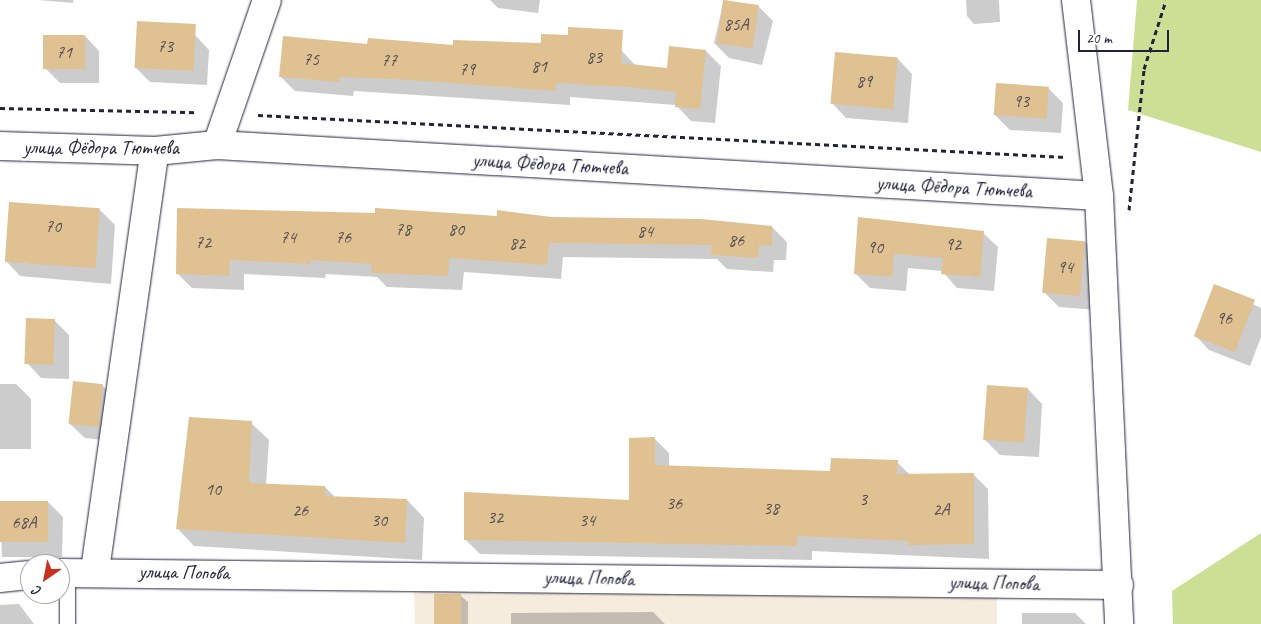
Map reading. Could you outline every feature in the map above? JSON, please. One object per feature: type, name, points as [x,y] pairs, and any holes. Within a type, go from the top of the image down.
[{"type":"street","points":[[217,145],[267,0]]},
{"type":"street","points":[[1076,0],[1100,204],[1119,585],[1119,624]]},
{"type":"street","name":"улица Фёдора Тютчева","points":[[0,146],[155,151],[217,145],[1100,204]]},
{"type":"street","points":[[95,570],[155,151]]},
{"type":"street","name":"улица Попова","points":[[70,572],[95,570],[1119,585]]},
{"type":"street","points":[[0,578],[20,577]]},
{"type":"lane","points":[[65,604],[67,624]]},
{"type":"path","points":[[1100,204],[1132,210],[1144,69],[1166,0]]},
{"type":"path","points":[[0,108],[228,113],[1069,157]]},
{"type":"shaded area","points":[[414,589],[997,594],[997,624],[415,624]]},
{"type":"green space","points":[[1137,0],[1261,0],[1261,152],[1128,110]]},
{"type":"green space","points":[[1261,533],[1261,624],[1173,624],[1172,591]]},
{"type":"building","points":[[723,0],[759,5],[753,49],[717,44]]},
{"type":"building","points":[[137,21],[196,24],[193,71],[135,68]]},
{"type":"building","points":[[568,27],[623,30],[621,63],[667,68],[669,46],[706,50],[700,109],[675,107],[676,92],[628,87],[556,83],[556,91],[411,80],[340,77],[339,82],[279,77],[283,36],[367,44],[368,38],[453,45],[453,40],[541,43],[541,34],[568,35]]},
{"type":"building","points":[[43,35],[85,35],[85,69],[43,69]]},
{"type":"building","points":[[835,52],[898,57],[893,109],[830,104]]},
{"type":"building","points":[[996,83],[1049,87],[1047,119],[994,115]]},
{"type":"building","points":[[9,202],[100,208],[96,268],[5,262]]},
{"type":"building","points":[[177,208],[375,213],[375,208],[497,216],[497,210],[551,217],[701,219],[772,226],[772,246],[759,245],[758,258],[711,255],[712,245],[549,243],[547,265],[449,258],[448,276],[371,273],[372,264],[311,260],[311,264],[230,260],[229,276],[176,274]]},
{"type":"building","points":[[858,217],[984,231],[980,277],[941,274],[943,258],[894,254],[892,277],[854,274]]},
{"type":"building","points":[[1047,238],[1085,241],[1080,296],[1042,293]]},
{"type":"building","points":[[1214,284],[1255,300],[1235,352],[1194,336]]},
{"type":"building","points":[[26,318],[55,319],[53,365],[24,364]]},
{"type":"building","points":[[73,381],[103,384],[98,427],[69,424]]},
{"type":"building","points":[[987,385],[1028,388],[1024,443],[983,440]]},
{"type":"building","points":[[189,417],[252,421],[249,483],[325,486],[325,496],[407,499],[405,543],[176,529]]},
{"type":"building","points":[[655,437],[655,465],[830,471],[831,458],[898,460],[897,474],[974,473],[974,544],[908,545],[908,541],[797,536],[797,546],[464,540],[464,492],[629,500],[629,438]]},
{"type":"building","points":[[0,501],[48,501],[48,542],[0,542]]},
{"type":"building","points":[[434,594],[461,594],[461,624],[434,624]]}]
